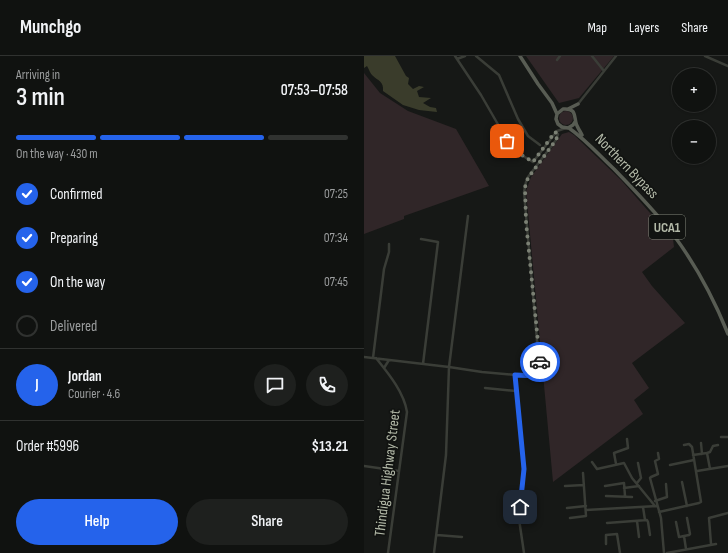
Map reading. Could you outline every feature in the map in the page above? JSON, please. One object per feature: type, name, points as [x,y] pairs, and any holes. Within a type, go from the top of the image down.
[{"type":"main road","points":[[520,56],[552,103],[557,114],[557,122],[562,127],[569,128],[573,125],[575,122],[575,114],[578,104]]},
{"type":"main road","points":[[552,103],[562,109],[568,109],[578,104]]},
{"type":"main road","points":[[557,114],[562,109]]},
{"type":"main road","points":[[568,109],[575,114]]},
{"type":"main road","name":"UCA1","points":[[575,122],[582,137]]},
{"type":"main road","name":"UCA1","points":[[569,128],[582,137]]},
{"type":"main road","name":"Northern Bypass","points":[[582,137],[633,188],[675,237],[712,296],[728,334]]},
{"type":"street","points":[[463,56],[456,58],[481,95],[511,147],[515,151],[533,162],[556,132],[569,128]]},
{"type":"street","points":[[476,56],[499,75],[518,120],[528,136],[540,145]]},
{"type":"street","points":[[557,60],[560,56]]},
{"type":"street","points":[[592,56],[604,71]]},
{"type":"street","points":[[578,104],[616,56]]},
{"type":"street","points":[[705,56],[728,66]]},
{"type":"street","points":[[364,357],[449,366],[482,372],[537,377],[540,375],[541,372],[526,222],[525,187],[528,178],[556,140],[558,134],[556,132],[557,122]]},
{"type":"street","points":[[434,553],[443,488],[448,434],[449,366],[468,216]]},
{"type":"street","points":[[422,239],[438,242],[423,364]]},
{"type":"street","points":[[374,358],[384,269],[389,244]]},
{"type":"street","name":"Thindigua Highway Street","points":[[374,358],[384,368],[405,400],[407,412],[388,553]]},
{"type":"street","points":[[384,368],[389,360]]},
{"type":"street","points":[[515,375],[523,452],[523,478],[519,519],[524,553]]},
{"type":"street","points":[[485,388],[516,391]]},
{"type":"street","points":[[721,437],[728,437]]},
{"type":"street","points":[[616,464],[614,453],[628,448],[627,439]]},
{"type":"street","points":[[701,443],[702,454]]},
{"type":"street","points":[[660,512],[701,502],[697,471],[690,444],[684,445]]},
{"type":"street","points":[[693,455],[710,452],[712,447],[718,445]]},
{"type":"street","points":[[656,506],[650,478],[658,474],[655,461],[659,459],[658,453]]},
{"type":"street","points":[[707,453],[710,469]]},
{"type":"street","points":[[670,465],[694,460]]},
{"type":"street","points":[[592,462],[597,469],[625,463],[629,473],[660,512],[666,553],[682,552],[686,549],[716,544]]},
{"type":"street","points":[[637,483],[641,479],[638,463]]},
{"type":"street","points":[[364,466],[399,471]]},
{"type":"street","points":[[697,471],[728,466]]},
{"type":"street","points":[[570,518],[585,516],[586,506],[583,473]]},
{"type":"street","points":[[682,482],[687,506]]},
{"type":"street","points":[[605,486],[623,483],[625,496]]},
{"type":"street","points":[[655,501],[667,497],[666,484]]},
{"type":"street","points":[[565,486],[584,485]]},
{"type":"street","points":[[624,488],[639,486]]},
{"type":"street","points":[[606,496],[632,497]]},
{"type":"street","points":[[567,508],[586,506]]},
{"type":"street","points":[[586,510],[656,506]]},
{"type":"street","points":[[643,507],[645,520],[648,522],[650,536]]},
{"type":"street","points":[[711,544],[709,518],[728,513]]},
{"type":"street","points":[[676,522],[679,537],[690,534],[687,518]]},
{"type":"street","points":[[607,523],[645,520]]},
{"type":"street","points":[[636,521],[639,537]]},
{"type":"street","points":[[606,544],[606,535],[617,534],[620,553]]},
{"type":"street","points":[[437,535],[462,537]]},
{"type":"street","points":[[684,536],[686,549]]},
{"type":"shaded area","points":[[364,56],[395,56],[406,76],[409,78],[408,84],[413,89],[419,86],[424,87],[417,91],[419,97],[431,98],[423,103],[430,107],[436,108],[437,112],[419,110],[403,105],[383,91],[382,83],[372,75],[367,66],[364,68]]},
{"type":"shaded area","points":[[526,56],[614,56],[579,98],[559,103]]},
{"type":"shaded area","points":[[364,73],[380,93],[408,111],[456,129],[489,186],[404,216],[404,219],[364,234]]},
{"type":"shaded area","points":[[566,111],[571,113],[573,118],[571,123],[566,125],[561,123],[559,118],[561,113]]},
{"type":"shaded area","points":[[569,132],[621,180],[673,239],[674,247],[642,272],[652,286],[685,323],[632,363],[649,388],[634,400],[643,414],[553,482],[526,191],[531,177],[562,134]]},
{"type":"way so far","points":[[507,141],[515,151],[533,162],[555,132],[558,134],[556,140],[528,178],[524,192],[540,362]]},
{"type":"route","points":[[520,507],[524,469],[515,375],[539,376],[541,372],[540,362]]}]
